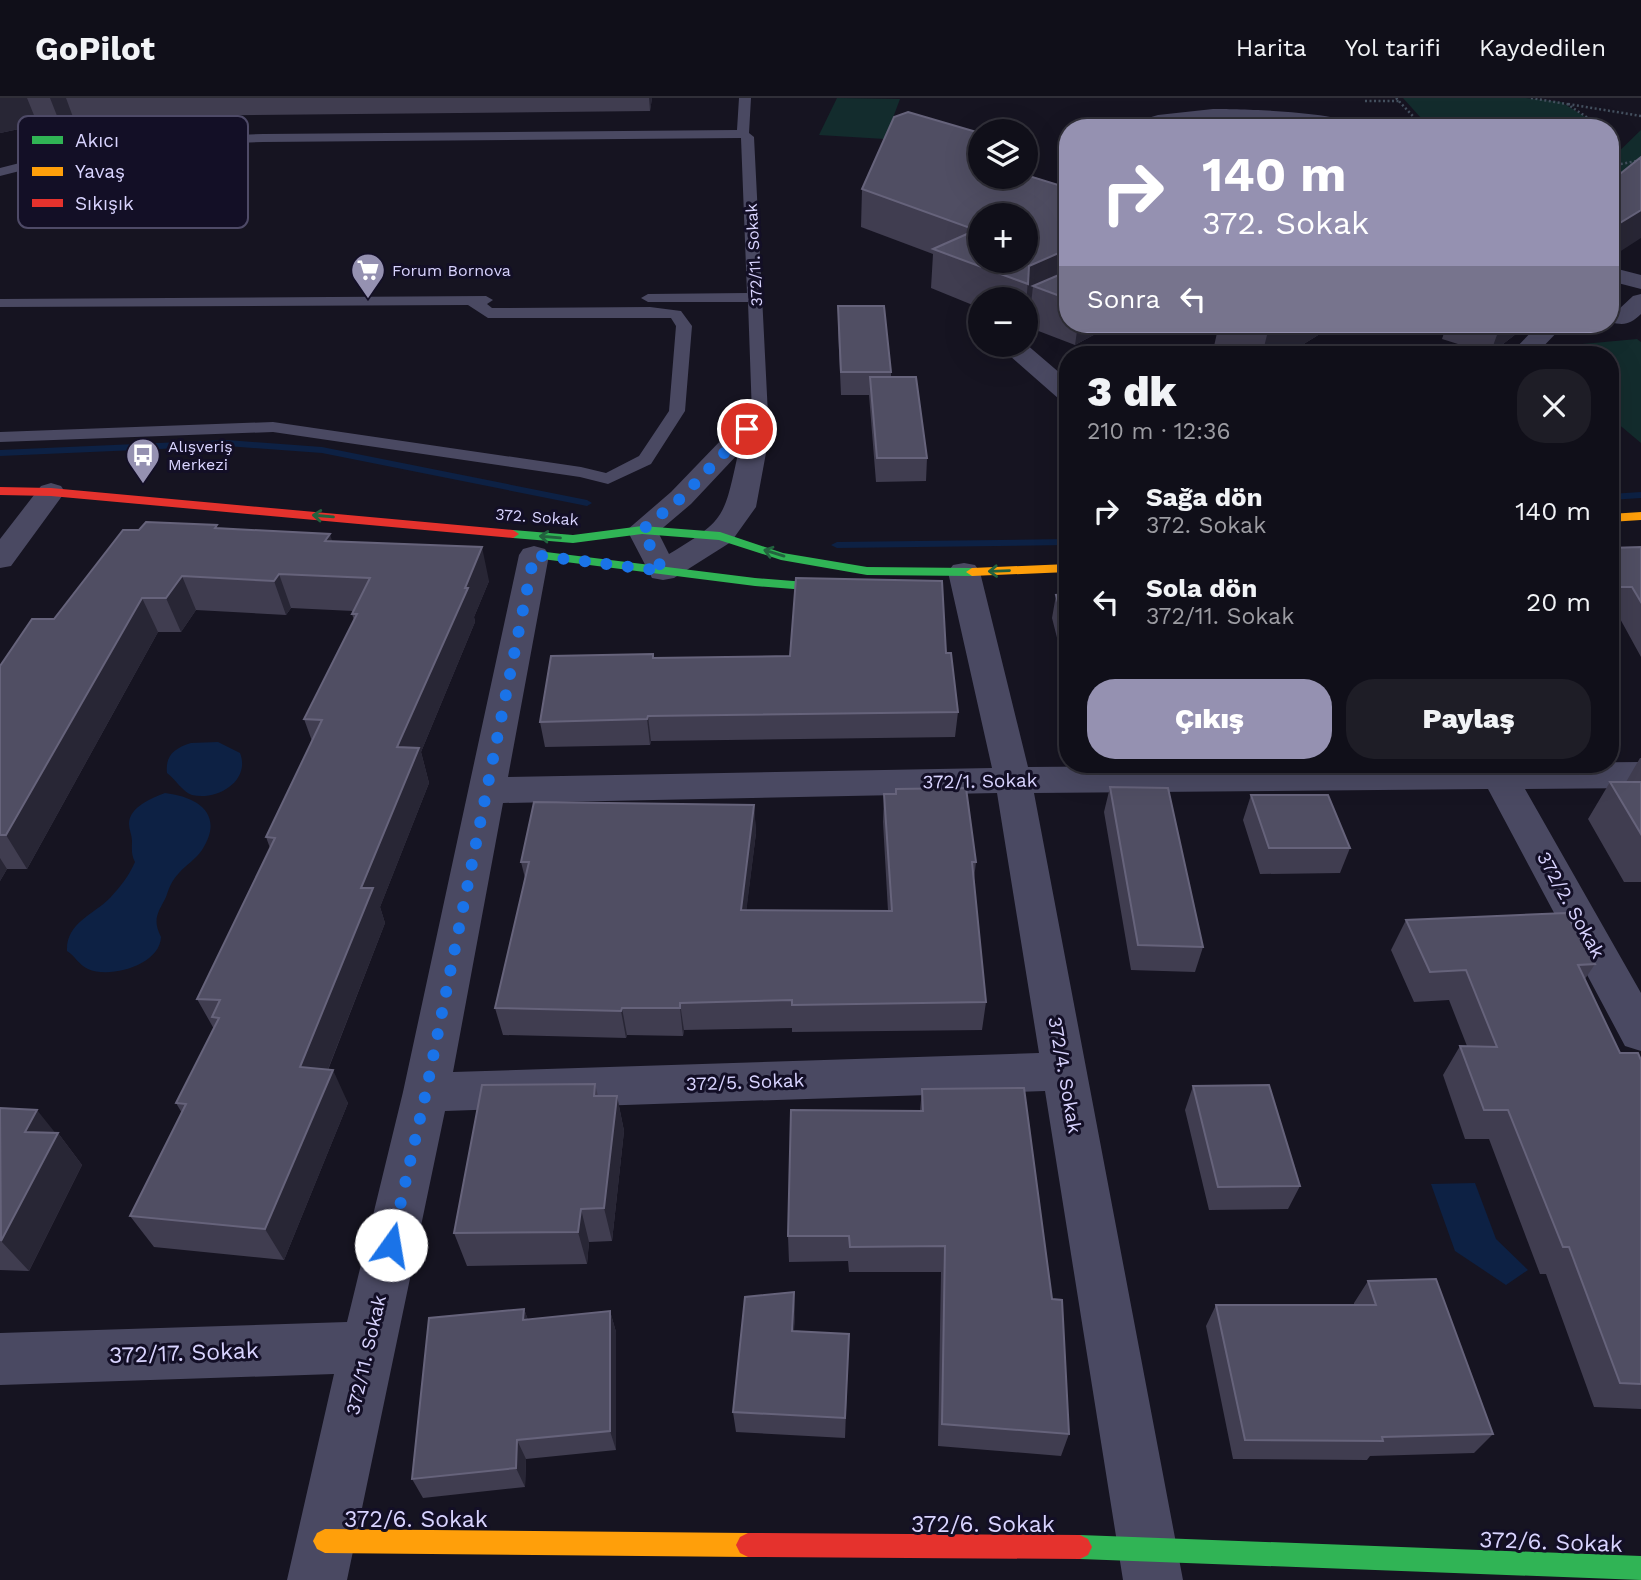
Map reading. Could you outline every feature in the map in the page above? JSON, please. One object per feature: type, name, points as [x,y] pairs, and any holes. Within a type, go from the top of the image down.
[{"type":"main road","name":"372. Sokak","points":[[0,491],[48,504]]},
{"type":"main road","name":"372. Sokak","points":[[0,507],[48,504],[573,539],[642,530],[720,536],[781,556],[969,587],[1059,570]]},
{"type":"main road","points":[[1619,517],[1641,516]]},
{"type":"main road","name":"372. Sokak","points":[[527,554],[755,582],[864,589]]},
{"type":"main road","name":"372/6. Sokak","points":[[321,1560],[1641,1568]]},
{"type":"street","points":[[1173,119],[1231,114],[1296,119]]},
{"type":"street","points":[[1641,262],[1633,268],[1641,270]]},
{"type":"street","points":[[1619,276],[1641,282]]},
{"type":"street","points":[[1038,312],[1059,301]]},
{"type":"street","points":[[1619,317],[1623,318],[1641,301]]},
{"type":"street","points":[[1530,346],[1544,333]]},
{"type":"street","points":[[1024,357],[1059,386]]},
{"type":"street","points":[[663,571],[642,530],[681,498],[760,415]]},
{"type":"street","name":"372/11. Sokak","points":[[663,571],[720,536],[741,507],[760,415]]},
{"type":"street","points":[[0,559],[48,504]]},
{"type":"street","name":"372/11. Sokak","points":[[321,1560],[426,1092],[487,790],[527,554]]},
{"type":"street","name":"372/4. Sokak","points":[[969,587],[1013,780],[1150,1564]]},
{"type":"street","name":"372/1. Sokak","points":[[487,790],[1013,780],[1641,775]]},
{"type":"street","name":"372/2. Sokak","points":[[1500,777],[1641,1033]]},
{"type":"street","name":"372/5. Sokak","points":[[426,1092],[1064,1071]]},
{"type":"street","name":"372/17. Sokak","points":[[0,1359],[367,1347]]},
{"type":"lane","name":"372/11. Sokak","points":[[745,98],[743,134],[748,137],[760,415]]},
{"type":"lane","points":[[248,139],[743,134]]},
{"type":"lane","points":[[0,172],[18,167]]},
{"type":"lane","points":[[5,187],[18,175]]},
{"type":"lane","points":[[1,307],[756,297]]},
{"type":"lane","points":[[0,437],[273,427],[580,472],[608,479],[645,460],[677,411],[684,326],[676,314],[488,313],[472,300]]},
{"type":"lane","points":[[1,307],[130,314]]},
{"type":"path","points":[[1531,98],[1617,110],[1641,117]]},
{"type":"path","points":[[1363,101],[1398,100],[1416,119]]},
{"type":"path","points":[[1567,104],[1590,119]]},
{"type":"path","points":[[1619,164],[1641,160]]},
{"type":"path","points":[[1619,179],[1623,186]]},
{"type":"green space","points":[[837,98],[900,99],[885,139],[819,135]]},
{"type":"green space","points":[[1403,98],[1526,98],[1561,102],[1589,119],[1422,119]]},
{"type":"green space","points":[[1641,130],[1641,179],[1619,173],[1619,151]]},
{"type":"green space","points":[[1637,339],[1641,342],[1641,443],[1619,425],[1619,346],[1561,346]]},
{"type":"water","points":[[218,742],[240,753],[241,772],[230,787],[212,795],[192,795],[167,773],[172,753],[191,743]]},
{"type":"water","points":[[165,793],[188,799],[205,810],[211,826],[208,837],[200,853],[171,884],[157,916],[161,937],[152,955],[121,971],[97,972],[88,969],[67,951],[71,933],[82,920],[110,898],[133,867],[135,862],[129,824],[133,813],[142,804]]},
{"type":"water","points":[[1475,1183],[1496,1239],[1528,1270],[1506,1285],[1455,1251],[1431,1184]]},
{"type":"building","points":[[908,112],[968,130],[968,189],[1038,189],[1038,179],[1059,185],[1059,253],[1038,262],[1038,203],[968,203],[968,227],[862,189],[894,117]]},
{"type":"building","points":[[1641,157],[1641,210],[1619,223],[1619,175]]},
{"type":"building","points":[[968,234],[968,262],[933,249]]},
{"type":"building","points":[[998,273],[1029,273],[1028,284]]},
{"type":"building","points":[[1059,275],[1059,296],[1033,286]]},
{"type":"building","points":[[838,306],[884,306],[891,372],[841,372]]},
{"type":"building","points":[[870,377],[916,377],[927,458],[877,458]]},
{"type":"building","points":[[146,522],[330,534],[325,541],[482,547],[465,588],[468,588],[397,747],[419,748],[361,888],[373,888],[300,1067],[333,1070],[265,1229],[130,1216],[186,1104],[176,1103],[219,1018],[212,1017],[220,1000],[197,999],[275,838],[266,837],[322,720],[304,719],[357,614],[352,614],[370,578],[279,574],[274,581],[182,576],[166,598],[142,598],[6,835],[0,835],[0,666],[32,619],[54,619],[123,530],[139,530]]},
{"type":"building","points":[[1641,547],[1641,602],[1632,587],[1619,587],[1619,548]]},
{"type":"building","points":[[796,578],[942,581],[946,653],[951,653],[958,712],[648,716],[647,719],[540,722],[551,656],[790,656]]},
{"type":"building","points":[[1610,782],[1641,782],[1641,834]]},
{"type":"building","points":[[1110,787],[1168,788],[1203,947],[1138,945]]},
{"type":"building","points":[[966,788],[976,862],[972,862],[986,1002],[792,1005],[792,1000],[680,1003],[680,1008],[622,1008],[621,1011],[495,1008],[529,862],[521,862],[534,802],[754,805],[741,910],[892,911],[884,794],[896,794],[896,789]]},
{"type":"building","points":[[1251,795],[1328,795],[1350,848],[1269,848]]},
{"type":"building","points":[[1566,913],[1595,964],[1578,965],[1620,1053],[1638,1053],[1641,1060],[1641,1384],[1620,1383],[1569,1247],[1563,1247],[1508,1110],[1484,1110],[1460,1046],[1497,1047],[1466,970],[1430,972],[1406,920]]},
{"type":"building","points":[[595,1084],[594,1096],[617,1096],[604,1208],[581,1209],[578,1232],[454,1233],[482,1085]]},
{"type":"building","points":[[1269,1085],[1300,1186],[1218,1187],[1193,1086]]},
{"type":"building","points":[[1024,1088],[1052,1299],[1062,1300],[1069,1434],[942,1424],[945,1246],[850,1247],[849,1236],[788,1236],[791,1110],[923,1111],[922,1089]]},
{"type":"building","points":[[0,1108],[37,1110],[25,1132],[58,1133],[1,1241]]},
{"type":"building","points":[[1436,1279],[1493,1434],[1382,1437],[1383,1441],[1245,1440],[1216,1305],[1376,1305],[1368,1281]]},
{"type":"building","points":[[794,1292],[792,1331],[849,1334],[845,1418],[733,1412],[745,1297]]},
{"type":"building","points":[[524,1309],[523,1320],[610,1311],[610,1431],[517,1440],[516,1468],[412,1479],[429,1318]]},
{"type":"waterway","points":[[0,453],[227,443],[322,450],[587,503]]},
{"type":"waterway","points":[[1619,496],[1641,495]]},
{"type":"waterway","points":[[837,545],[1059,542]]},
{"type":"traffic: fast","points":[[513,534],[573,539],[642,530],[720,536],[781,556],[867,571],[972,572]]},
{"type":"traffic: fast","points":[[546,556],[755,582],[844,589]]},
{"type":"traffic: fast","points":[[1080,1547],[1641,1568]]},
{"type":"traffic: slow","points":[[1619,517],[1641,516]]},
{"type":"traffic: slow","points":[[972,572],[1059,568]]},
{"type":"traffic: slow","points":[[325,1541],[748,1545]]},
{"type":"traffic: jam","points":[[0,491],[51,492],[513,534]]},
{"type":"traffic: jam","points":[[748,1545],[1080,1547]]},
{"type":"place","name":"Forum Bornova","points":[[368,300]]},
{"type":"place","name":"Alışveriş Merkezi","points":[[143,485]]},
{"type":"route","points":[[391,1245],[426,1092],[534,555],[663,571],[642,530],[681,498],[747,429]]}]
